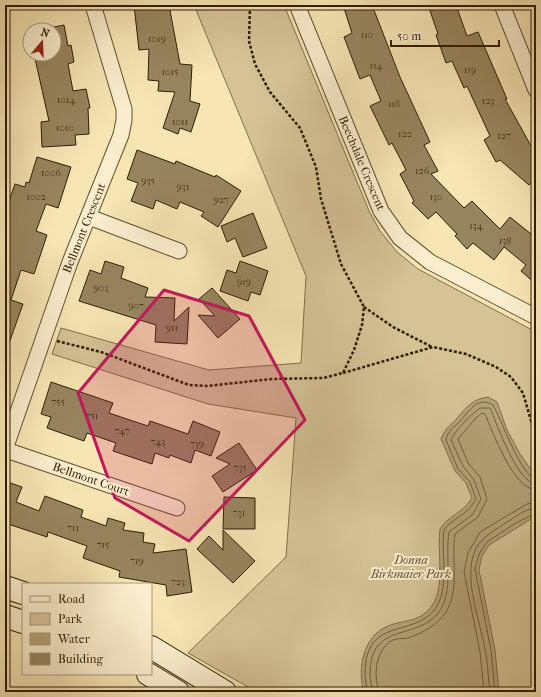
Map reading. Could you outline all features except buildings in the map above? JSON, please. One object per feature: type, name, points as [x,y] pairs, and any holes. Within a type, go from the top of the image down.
[{"type":"main road","points":[[5,587],[22,593]]},
{"type":"main road","points":[[5,616],[22,622]]},
{"type":"main road","points":[[152,648],[225,692]]},
{"type":"main road","points":[[150,675],[178,692]]},
{"type":"street","name":"Bellmont Crescent","points":[[5,449],[70,262],[121,135],[124,120],[124,109],[93,5]]},
{"type":"street","name":"Beechdale Crescent","points":[[297,5],[381,211],[400,238],[430,262],[536,317]]},
{"type":"street","points":[[502,5],[536,90]]},
{"type":"street","points":[[89,217],[179,252]]},
{"type":"street","name":"Bellmont Court","points":[[5,449],[177,508]]},
{"type":"path","points":[[250,5],[249,41],[255,64],[270,92],[300,128],[316,166],[321,199],[341,264],[364,307],[393,327],[433,347],[466,354],[496,367],[511,377],[523,393],[536,438]]},
{"type":"path","points":[[343,373],[354,350],[360,331],[364,307]]},
{"type":"path","points":[[55,341],[101,352],[189,385],[207,386],[272,379],[323,378],[433,347]]},
{"type":"highlighted area","points":[[164,290],[249,316],[305,420],[189,541],[115,498],[78,393]]},
{"type":"green space","name":"Donna Birkmaier Park","points":[[194,5],[284,5],[369,211],[380,231],[397,252],[418,269],[536,332],[536,692],[257,692],[188,653],[286,557],[296,418],[208,404],[52,354],[61,328],[209,370],[301,363],[306,276]]},
{"type":"water","points":[[488,397],[497,402],[507,430],[520,454],[536,477],[536,516],[489,545],[482,556],[479,570],[495,650],[499,692],[364,692],[361,673],[362,664],[364,654],[373,637],[388,626],[412,620],[423,614],[433,604],[437,596],[440,578],[440,529],[472,498],[466,483],[455,471],[441,439],[447,429],[468,406],[478,399]]}]
